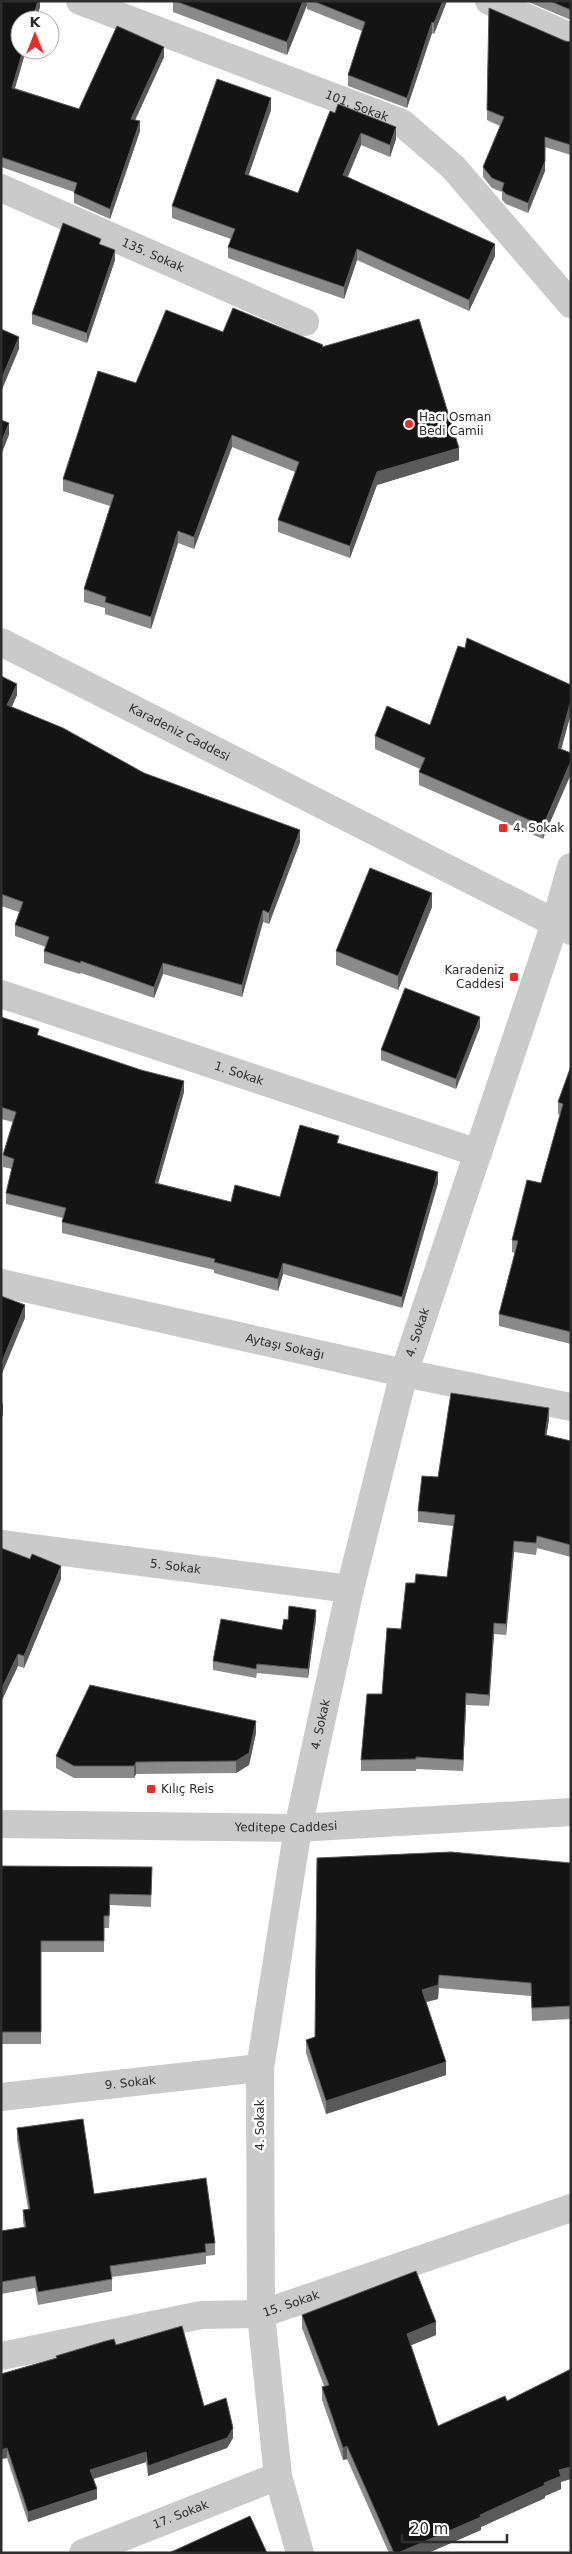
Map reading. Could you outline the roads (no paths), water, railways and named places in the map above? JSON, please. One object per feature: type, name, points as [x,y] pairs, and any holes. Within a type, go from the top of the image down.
[{"type":"street","name":"101. Sokak","points":[[80,1],[402,123],[454,167],[571,304]]},
{"type":"street","points":[[489,1],[571,37]]},
{"type":"street","name":"135. Sokak","points":[[1,188],[305,322]]},
{"type":"street","name":"Karadeniz Caddesi","points":[[1,642],[563,927]]},
{"type":"street","name":"4. Sokak","points":[[300,2553],[278,2476],[261,2314],[260,2068],[298,1828],[350,1589],[404,1373],[478,1153],[563,927],[571,867]]},
{"type":"street","name":"1. Sokak","points":[[1,994],[478,1153]]},
{"type":"street","name":"Aytaşı Sokağı","points":[[1,1283],[404,1373],[571,1407]]},
{"type":"street","name":"5. Sokak","points":[[1,1544],[350,1589]]},
{"type":"street","name":"Yeditepe Caddesi","points":[[1,1824],[298,1828],[571,1812]]},
{"type":"street","name":"9. Sokak","points":[[1,2097],[260,2068]]},
{"type":"street","name":"15. Sokak","points":[[1,2356],[201,2315],[261,2314],[571,2208]]},
{"type":"street","name":"17. Sokak","points":[[83,2553],[278,2476]]},
{"type":"place","name":"Hacı Osman Bedi Camii","points":[[409,424]]},
{"type":"place","name":"4. Sokak","points":[[503,828]]},
{"type":"place","name":"Karadeniz Caddesi","points":[[514,977]]},
{"type":"place","name":"Kılıç Reis","points":[[151,1789]]}]
